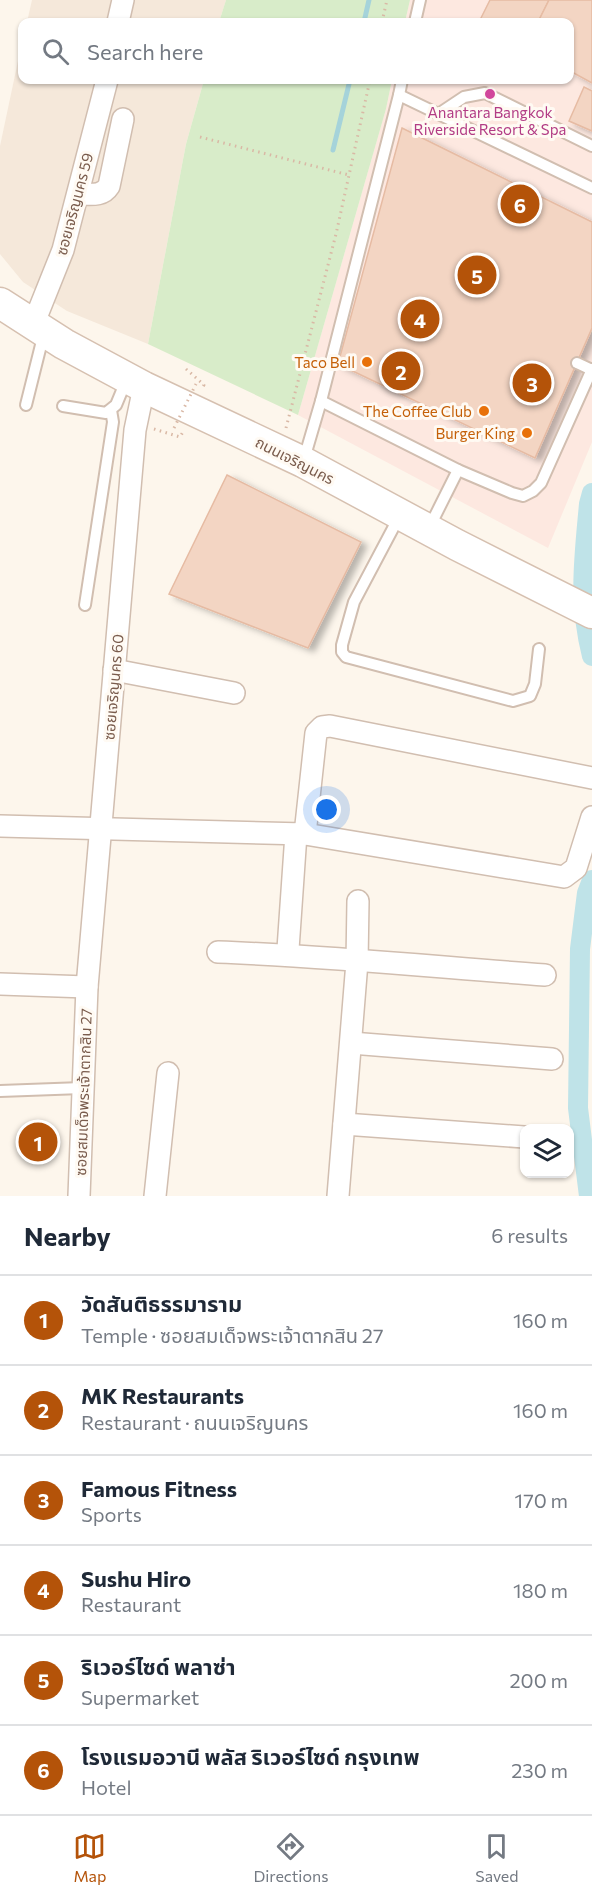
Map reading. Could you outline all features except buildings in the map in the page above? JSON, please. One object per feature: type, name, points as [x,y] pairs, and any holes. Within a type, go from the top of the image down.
[{"type":"main road","name":"ถนนเจริญนคร","points":[[0,303],[39,328],[136,382],[291,457],[592,613]]},
{"type":"street","points":[[119,18],[123,0]]},
{"type":"street","name":"ซอยเจริญนคร 59","points":[[39,328],[63,250],[105,84]]},
{"type":"street","points":[[78,194],[98,194],[105,192],[109,186],[123,119]]},
{"type":"street","name":"ซอยเจริญนคร 60","points":[[87,987],[135,430],[136,382]]},
{"type":"street","points":[[114,670],[234,693]]},
{"type":"street","points":[[291,955],[288,949],[300,834],[316,733],[322,727],[330,726],[592,778]]},
{"type":"street","points":[[0,826],[300,834],[564,877],[576,868],[592,817]]},
{"type":"street","points":[[338,1196],[357,962],[358,901]]},
{"type":"street","points":[[218,952],[291,955],[545,975]]},
{"type":"street","points":[[0,984],[87,987]]},
{"type":"street","name":"ซอยสมเด็จพระเจ้าตากสิน 27","points":[[79,1196],[87,987]]},
{"type":"street","points":[[351,1043],[552,1059]]},
{"type":"street","points":[[155,1196],[168,1072]]},
{"type":"street","points":[[344,1124],[520,1137]]},
{"type":"lane","points":[[416,18],[420,0]]},
{"type":"lane","points":[[291,457],[321,401],[401,84]]},
{"type":"lane","points":[[440,113],[464,97],[485,93],[592,146]]},
{"type":"lane","points":[[399,94],[592,188]]},
{"type":"lane","points":[[26,405],[39,328]]},
{"type":"lane","points":[[321,401],[458,470],[512,494],[523,496],[533,491],[541,483],[592,369],[577,363]]},
{"type":"lane","points":[[63,406],[106,413],[136,382]]},
{"type":"lane","points":[[85,605],[113,422],[111,410]]},
{"type":"lane","points":[[428,529],[458,470]]},
{"type":"lane","points":[[400,514],[354,602],[342,645],[342,652],[346,657],[513,700],[530,696],[535,684],[539,649]]},
{"type":"lane","points":[[0,1091],[82,1088]]},
{"type":"path","points":[[383,18],[387,0]]},
{"type":"path","points":[[291,457],[369,84]]},
{"type":"path","points":[[200,136],[349,175]]},
{"type":"path","points":[[152,428],[180,437],[183,432],[174,428],[196,384],[203,388],[204,385],[186,369]]},
{"type":"shaded area","points":[[32,0],[226,0],[220,18],[28,18]]},
{"type":"shaded area","points":[[410,0],[592,0],[592,442],[548,548],[298,415],[391,84],[574,84],[574,18],[406,18]]},
{"type":"shaded area","points":[[18,61],[18,84],[203,84],[186,144],[148,344],[67,311],[23,282],[0,254],[0,146]]},
{"type":"green space","points":[[226,0],[410,0],[406,18],[220,18]]},
{"type":"green space","points":[[203,84],[391,84],[298,415],[148,344],[186,144]]},
{"type":"waterway","points":[[365,18],[369,0]]},
{"type":"waterway","points":[[333,150],[349,84]]},
{"type":"waterway","points":[[592,493],[589,504],[583,580],[585,617],[592,656]]},
{"type":"waterway","points":[[589,1196],[578,1108],[580,949],[587,893],[592,880]]},
{"type":"place","name":"Anantara Bangkok Riverside Resort & Spa","points":[[490,94]]},
{"type":"place","name":"โรงแรมอวานี พลัส ริเวอร์ไซด์ กรุงเทพ","points":[[520,204]]},
{"type":"place","name":"ริเวอร์ไซด์ พลาซ่า","points":[[477,275]]},
{"type":"place","name":"Sushu Hiro","points":[[420,319]]},
{"type":"place","name":"Taco Bell","points":[[367,362]]},
{"type":"place","name":"MK Restaurants","points":[[401,371]]},
{"type":"place","name":"Famous Fitness","points":[[532,383]]},
{"type":"place","name":"The Coffee Club","points":[[484,411]]},
{"type":"place","name":"Burger King","points":[[527,433]]},
{"type":"place","name":"วัดสันติธรรมาราม","points":[[38,1142]]}]
